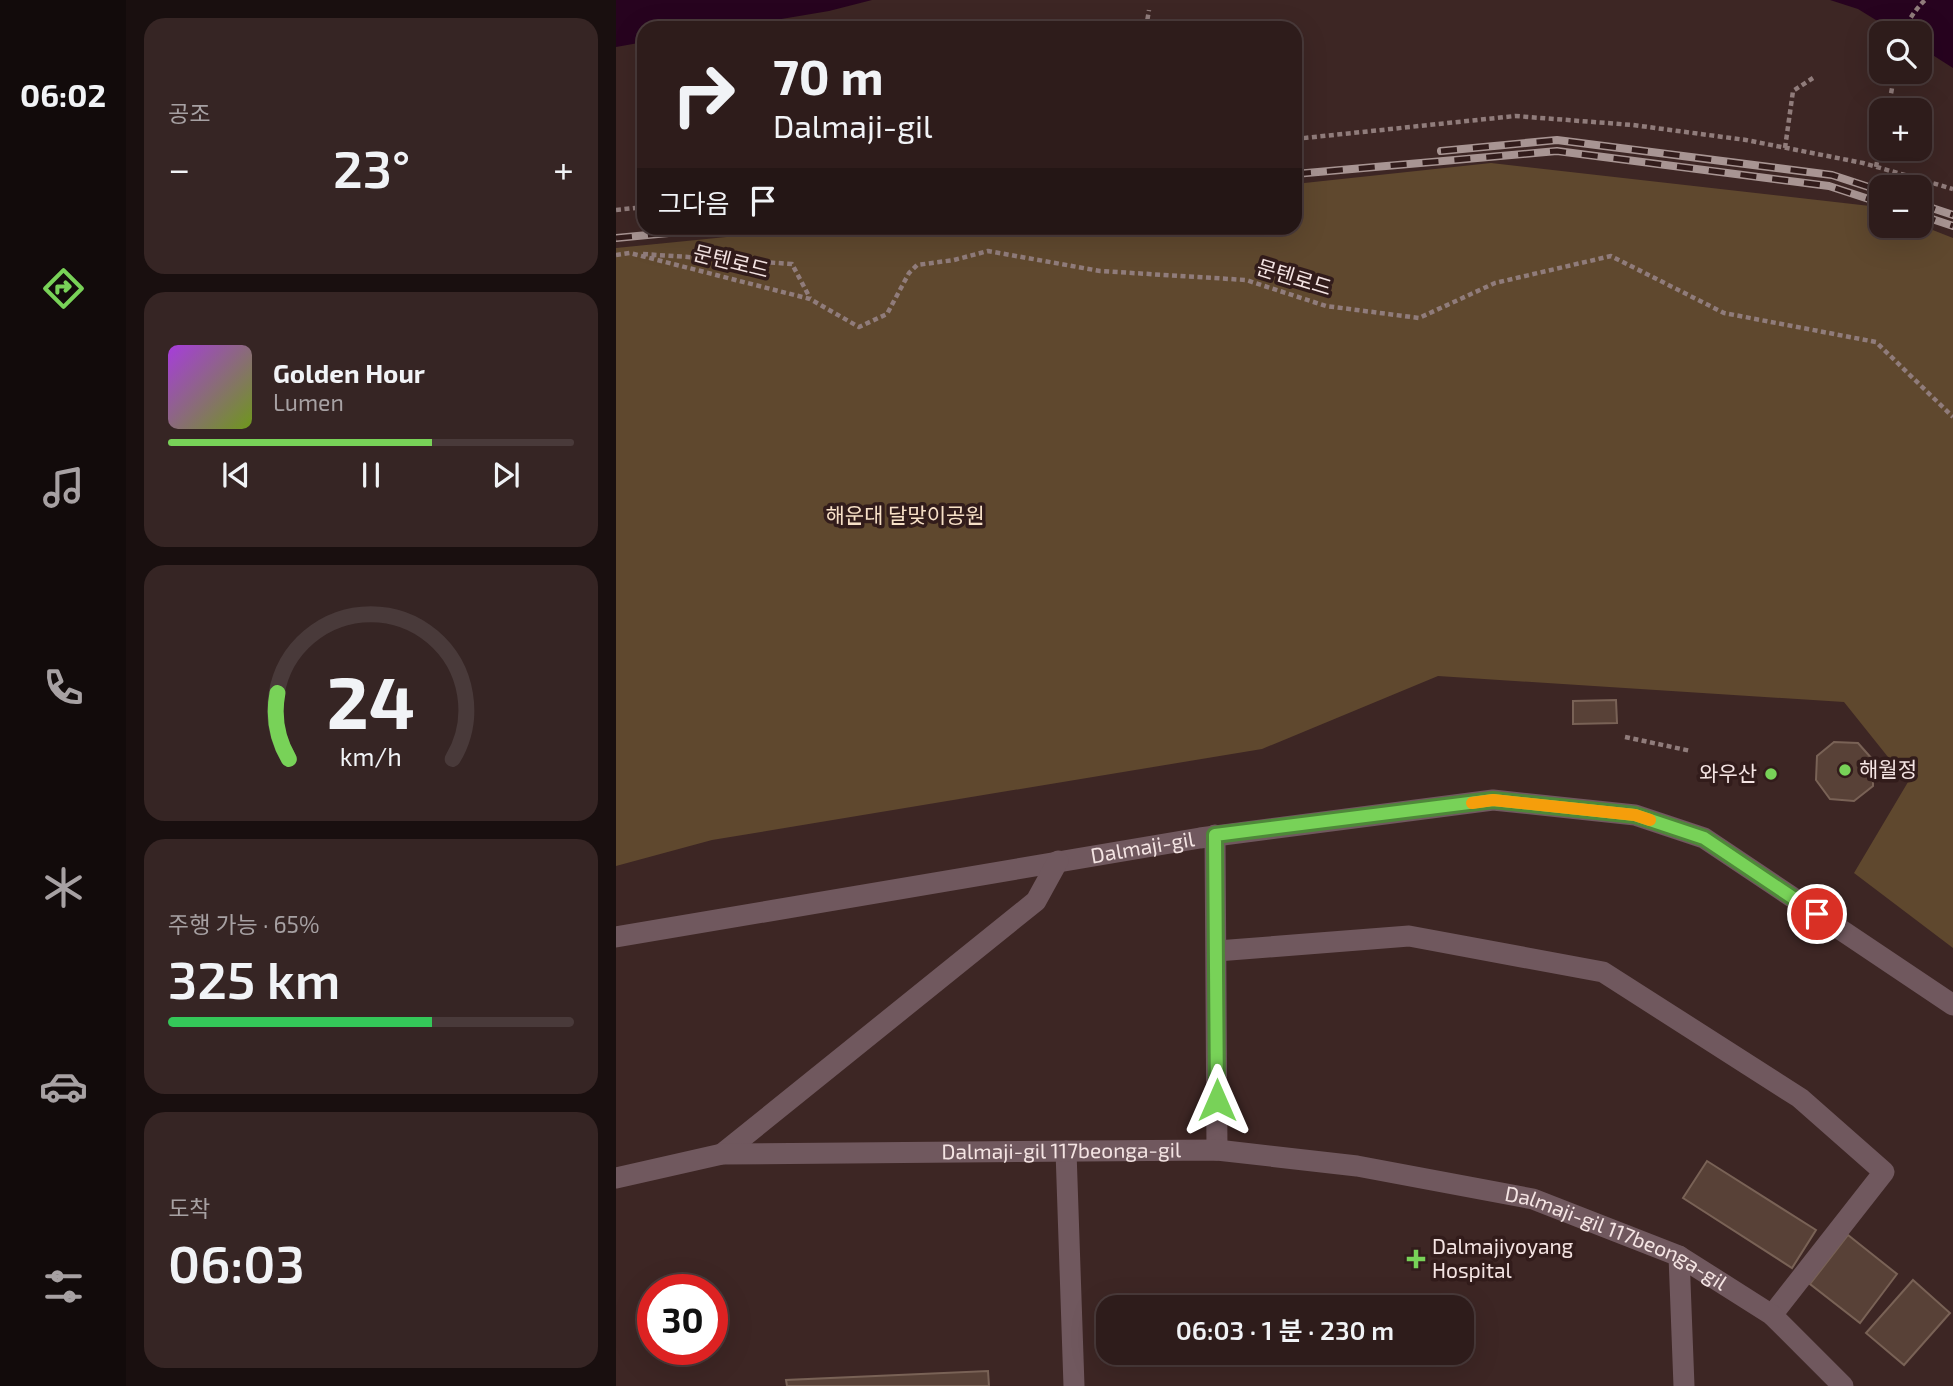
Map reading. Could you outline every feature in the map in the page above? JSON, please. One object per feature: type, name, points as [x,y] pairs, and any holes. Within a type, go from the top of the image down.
[{"type":"street","name":"Dalmaji-gil","points":[[616,937],[1215,835],[1493,800],[1635,815],[1704,838],[1953,1004]]},
{"type":"street","points":[[1215,835],[1217,1150]]},
{"type":"street","points":[[722,1154],[1036,901],[1058,861]]},
{"type":"street","points":[[1217,951],[1409,936],[1603,972],[1800,1098],[1884,1172],[1772,1315]]},
{"type":"street","name":"Dalmaji-gil 117beonga-gil","points":[[616,1178],[722,1154],[1217,1150],[1357,1166],[1533,1199],[1679,1256],[1772,1315],[1843,1386]]},
{"type":"street","points":[[1066,1151],[1074,1386]]},
{"type":"street","points":[[1679,1256],[1684,1386]]},
{"type":"path","points":[[1908,21],[1925,0]]},
{"type":"path","points":[[1147,21],[1149,10]]},
{"type":"path","points":[[1785,148],[1793,91],[1813,78]]},
{"type":"path","points":[[1302,138],[1515,116],[1633,125],[1746,140],[1876,167],[1953,189]]},
{"type":"path","points":[[1876,167],[1877,161]]},
{"type":"path","points":[[616,210],[637,208]]},
{"type":"path","name":"문텐로드","points":[[616,255],[630,253],[810,299],[859,327],[887,314],[909,273],[917,265],[954,260],[988,251],[1100,271],[1246,280],[1326,306],[1419,318],[1495,284],[1611,256],[1724,313],[1876,342],[1953,417]]},
{"type":"path","points":[[630,253],[792,264],[810,299]]},
{"type":"path","points":[[1625,737],[1691,751]]},
{"type":"green space","name":"해운대 달맞이공원","points":[[1491,163],[1869,206],[1869,238],[1932,238],[1932,230],[1953,238],[1953,948],[1854,873],[1908,782],[1844,702],[1438,676],[1262,749],[712,840],[616,866],[616,248],[747,235],[1302,235],[1302,183]]},
{"type":"shaded area","points":[[616,0],[872,0],[829,11],[769,21],[637,21],[637,43],[616,47]]},
{"type":"shaded area","points":[[1830,0],[1953,0],[1953,68],[1932,55],[1932,21],[1878,21],[1858,9]]},
{"type":"building","points":[[1616,700],[1617,723],[1573,724],[1573,701]]},
{"type":"building","name":"해월정","points":[[1834,742],[1858,743],[1873,760],[1873,786],[1854,801],[1830,799],[1816,780],[1817,756]]},
{"type":"building","points":[[1707,1161],[1816,1230],[1792,1268],[1683,1198]]},
{"type":"building","points":[[1848,1235],[1897,1274],[1860,1323],[1810,1284]]},
{"type":"building","points":[[1913,1280],[1950,1313],[1904,1365],[1866,1333]]},
{"type":"building","points":[[988,1371],[989,1386],[787,1386],[786,1380]]},
{"type":"railway","points":[[1441,151],[1557,140],[1832,175],[1869,187]]},
{"type":"railway","points":[[1302,173],[1557,151],[1829,186],[1869,199]]},
{"type":"railway","points":[[1932,208],[1953,215]]},
{"type":"railway","points":[[1932,219],[1953,226]]},
{"type":"railway","points":[[616,238],[648,235]]},
{"type":"slow traffic","points":[[1472,803],[1493,800],[1635,815],[1650,820]]},
{"type":"place","name":"해월정","points":[[1845,770]]},
{"type":"place","name":"와우산","points":[[1771,774]]},
{"type":"place","name":"Dalmajiyoyang Hospital","points":[[1416,1259]]},
{"type":"route","points":[[1217,1100],[1215,835],[1493,800],[1635,815],[1704,838],[1817,914]]}]
